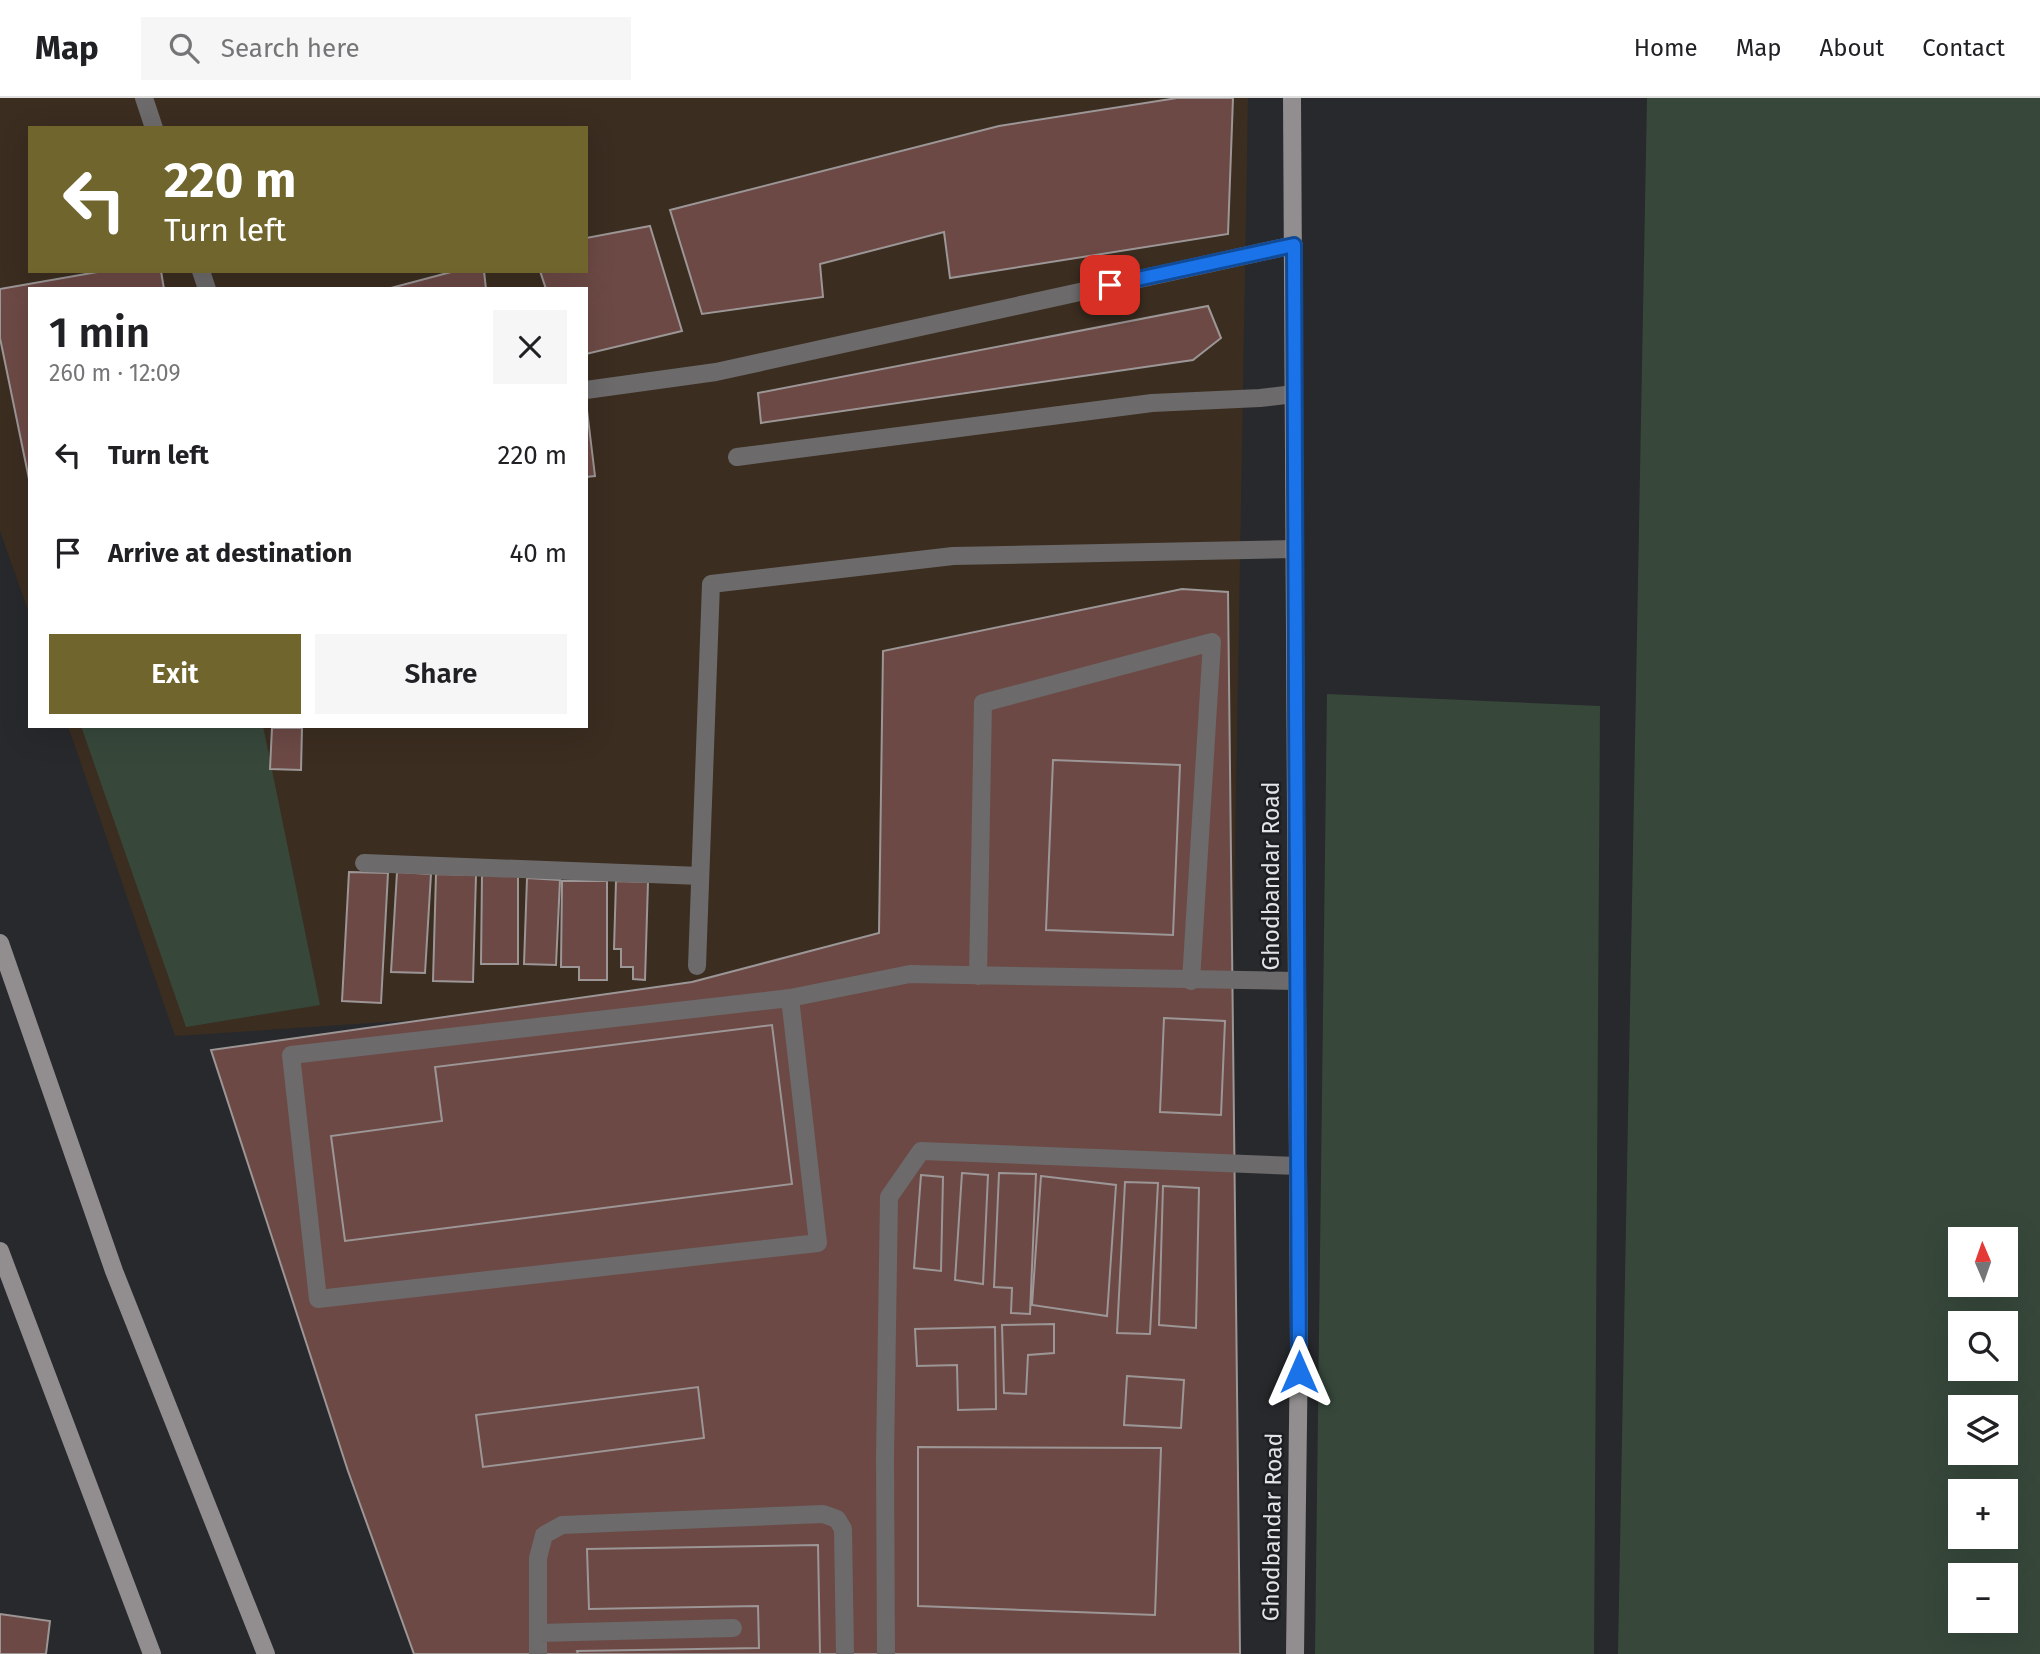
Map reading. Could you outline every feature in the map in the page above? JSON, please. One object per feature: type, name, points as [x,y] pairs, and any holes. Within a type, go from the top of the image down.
[{"type":"street","points":[[144,98],[153,126]]},
{"type":"street","name":"Ghodbandar Road","points":[[1292,98],[1299,1346],[1295,1654]]},
{"type":"street","points":[[588,390],[716,372],[1294,245]]},
{"type":"street","points":[[737,457],[1152,403],[1294,394]]},
{"type":"street","points":[[697,966],[711,584],[953,556],[1295,549]]},
{"type":"street","points":[[978,976],[983,703],[1212,642],[1191,981]]},
{"type":"street","points":[[364,863],[700,876]]},
{"type":"street","points":[[0,943],[114,1271],[266,1654]]},
{"type":"street","points":[[790,998],[818,1243],[318,1299],[291,1055],[790,998],[910,974],[1295,981]]},
{"type":"street","points":[[886,1654],[885,1458],[889,1197],[921,1151],[1298,1166]]},
{"type":"street","points":[[0,1251],[152,1654]]},
{"type":"street","points":[[538,1654],[538,1558],[544,1535],[562,1525],[823,1514],[837,1519],[843,1529],[845,1654]]},
{"type":"street","points":[[538,1633],[733,1628]]},
{"type":"shaded area","points":[[0,98],[1248,98],[1233,966],[175,1036],[69,728],[588,728],[588,287],[28,287],[28,610],[0,531]]},
{"type":"green space","points":[[1647,98],[2040,98],[2040,1654],[1618,1654]]},
{"type":"green space","points":[[1327,694],[1600,706],[1594,1654],[1315,1654]]},
{"type":"green space","points":[[82,728],[263,728],[320,1005],[186,1027]]},
{"type":"building","points":[[1177,98],[1233,98],[1228,234],[950,278],[944,232],[820,264],[823,297],[702,314],[670,210],[999,126]]},
{"type":"building","points":[[650,226],[682,331],[588,354],[588,287],[545,287],[541,273],[588,273],[588,238]]},
{"type":"building","points":[[92,273],[161,273],[164,287],[28,287],[28,474],[0,338],[0,289]]},
{"type":"building","points":[[447,273],[484,273],[486,287],[395,287]]},
{"type":"building","points":[[1208,306],[1221,338],[1193,360],[761,423],[758,393]]},
{"type":"building","points":[[588,418],[595,476],[588,477]]},
{"type":"building","points":[[1182,589],[1228,592],[1240,1654],[414,1654],[348,1471],[211,1050],[692,982],[879,933],[883,651]]},
{"type":"building","points":[[272,728],[302,728],[301,770],[270,769]]},
{"type":"building","points":[[1053,760],[1180,765],[1173,935],[1046,930]]},
{"type":"building","points":[[349,872],[388,873],[381,1003],[342,1001]]},
{"type":"building","points":[[397,872],[431,874],[425,973],[391,972]]},
{"type":"building","points":[[436,874],[476,875],[473,982],[433,981]]},
{"type":"building","points":[[482,875],[518,876],[518,964],[481,964]]},
{"type":"building","points":[[527,878],[560,880],[556,965],[524,964]]},
{"type":"building","points":[[562,881],[607,881],[607,980],[579,980],[579,967],[561,967]]},
{"type":"building","points":[[616,881],[648,882],[645,980],[633,979],[633,967],[621,967],[621,949],[614,949]]},
{"type":"building","points":[[1164,1018],[1225,1021],[1221,1115],[1160,1112]]},
{"type":"building","points":[[772,1025],[792,1184],[345,1241],[331,1136],[442,1121],[435,1067]]},
{"type":"building","points":[[962,1173],[988,1175],[983,1284],[955,1280]]},
{"type":"building","points":[[999,1173],[1036,1174],[1030,1314],[1011,1313],[1012,1288],[994,1287]]},
{"type":"building","points":[[921,1175],[943,1177],[941,1271],[914,1268]]},
{"type":"building","points":[[1041,1176],[1116,1185],[1107,1316],[1032,1305]]},
{"type":"building","points":[[1125,1182],[1158,1183],[1150,1334],[1117,1333]]},
{"type":"building","points":[[1163,1186],[1199,1188],[1196,1328],[1159,1325]]},
{"type":"building","points":[[1054,1324],[1054,1353],[1028,1355],[1026,1394],[1004,1393],[1002,1325]]},
{"type":"building","points":[[995,1327],[996,1409],[958,1410],[957,1365],[917,1366],[915,1329]]},
{"type":"building","points":[[1127,1376],[1184,1380],[1181,1428],[1124,1425]]},
{"type":"building","points":[[698,1387],[704,1438],[483,1467],[476,1415]]},
{"type":"building","points":[[918,1447],[1161,1448],[1155,1615],[918,1606]]},
{"type":"building","points":[[818,1545],[820,1654],[578,1654],[577,1651],[759,1648],[758,1606],[589,1609],[587,1549]]},
{"type":"building","points":[[0,1614],[50,1621],[46,1654],[0,1654]]},
{"type":"route","points":[[1110,285],[1294,245],[1295,981],[1299,1372]]}]
